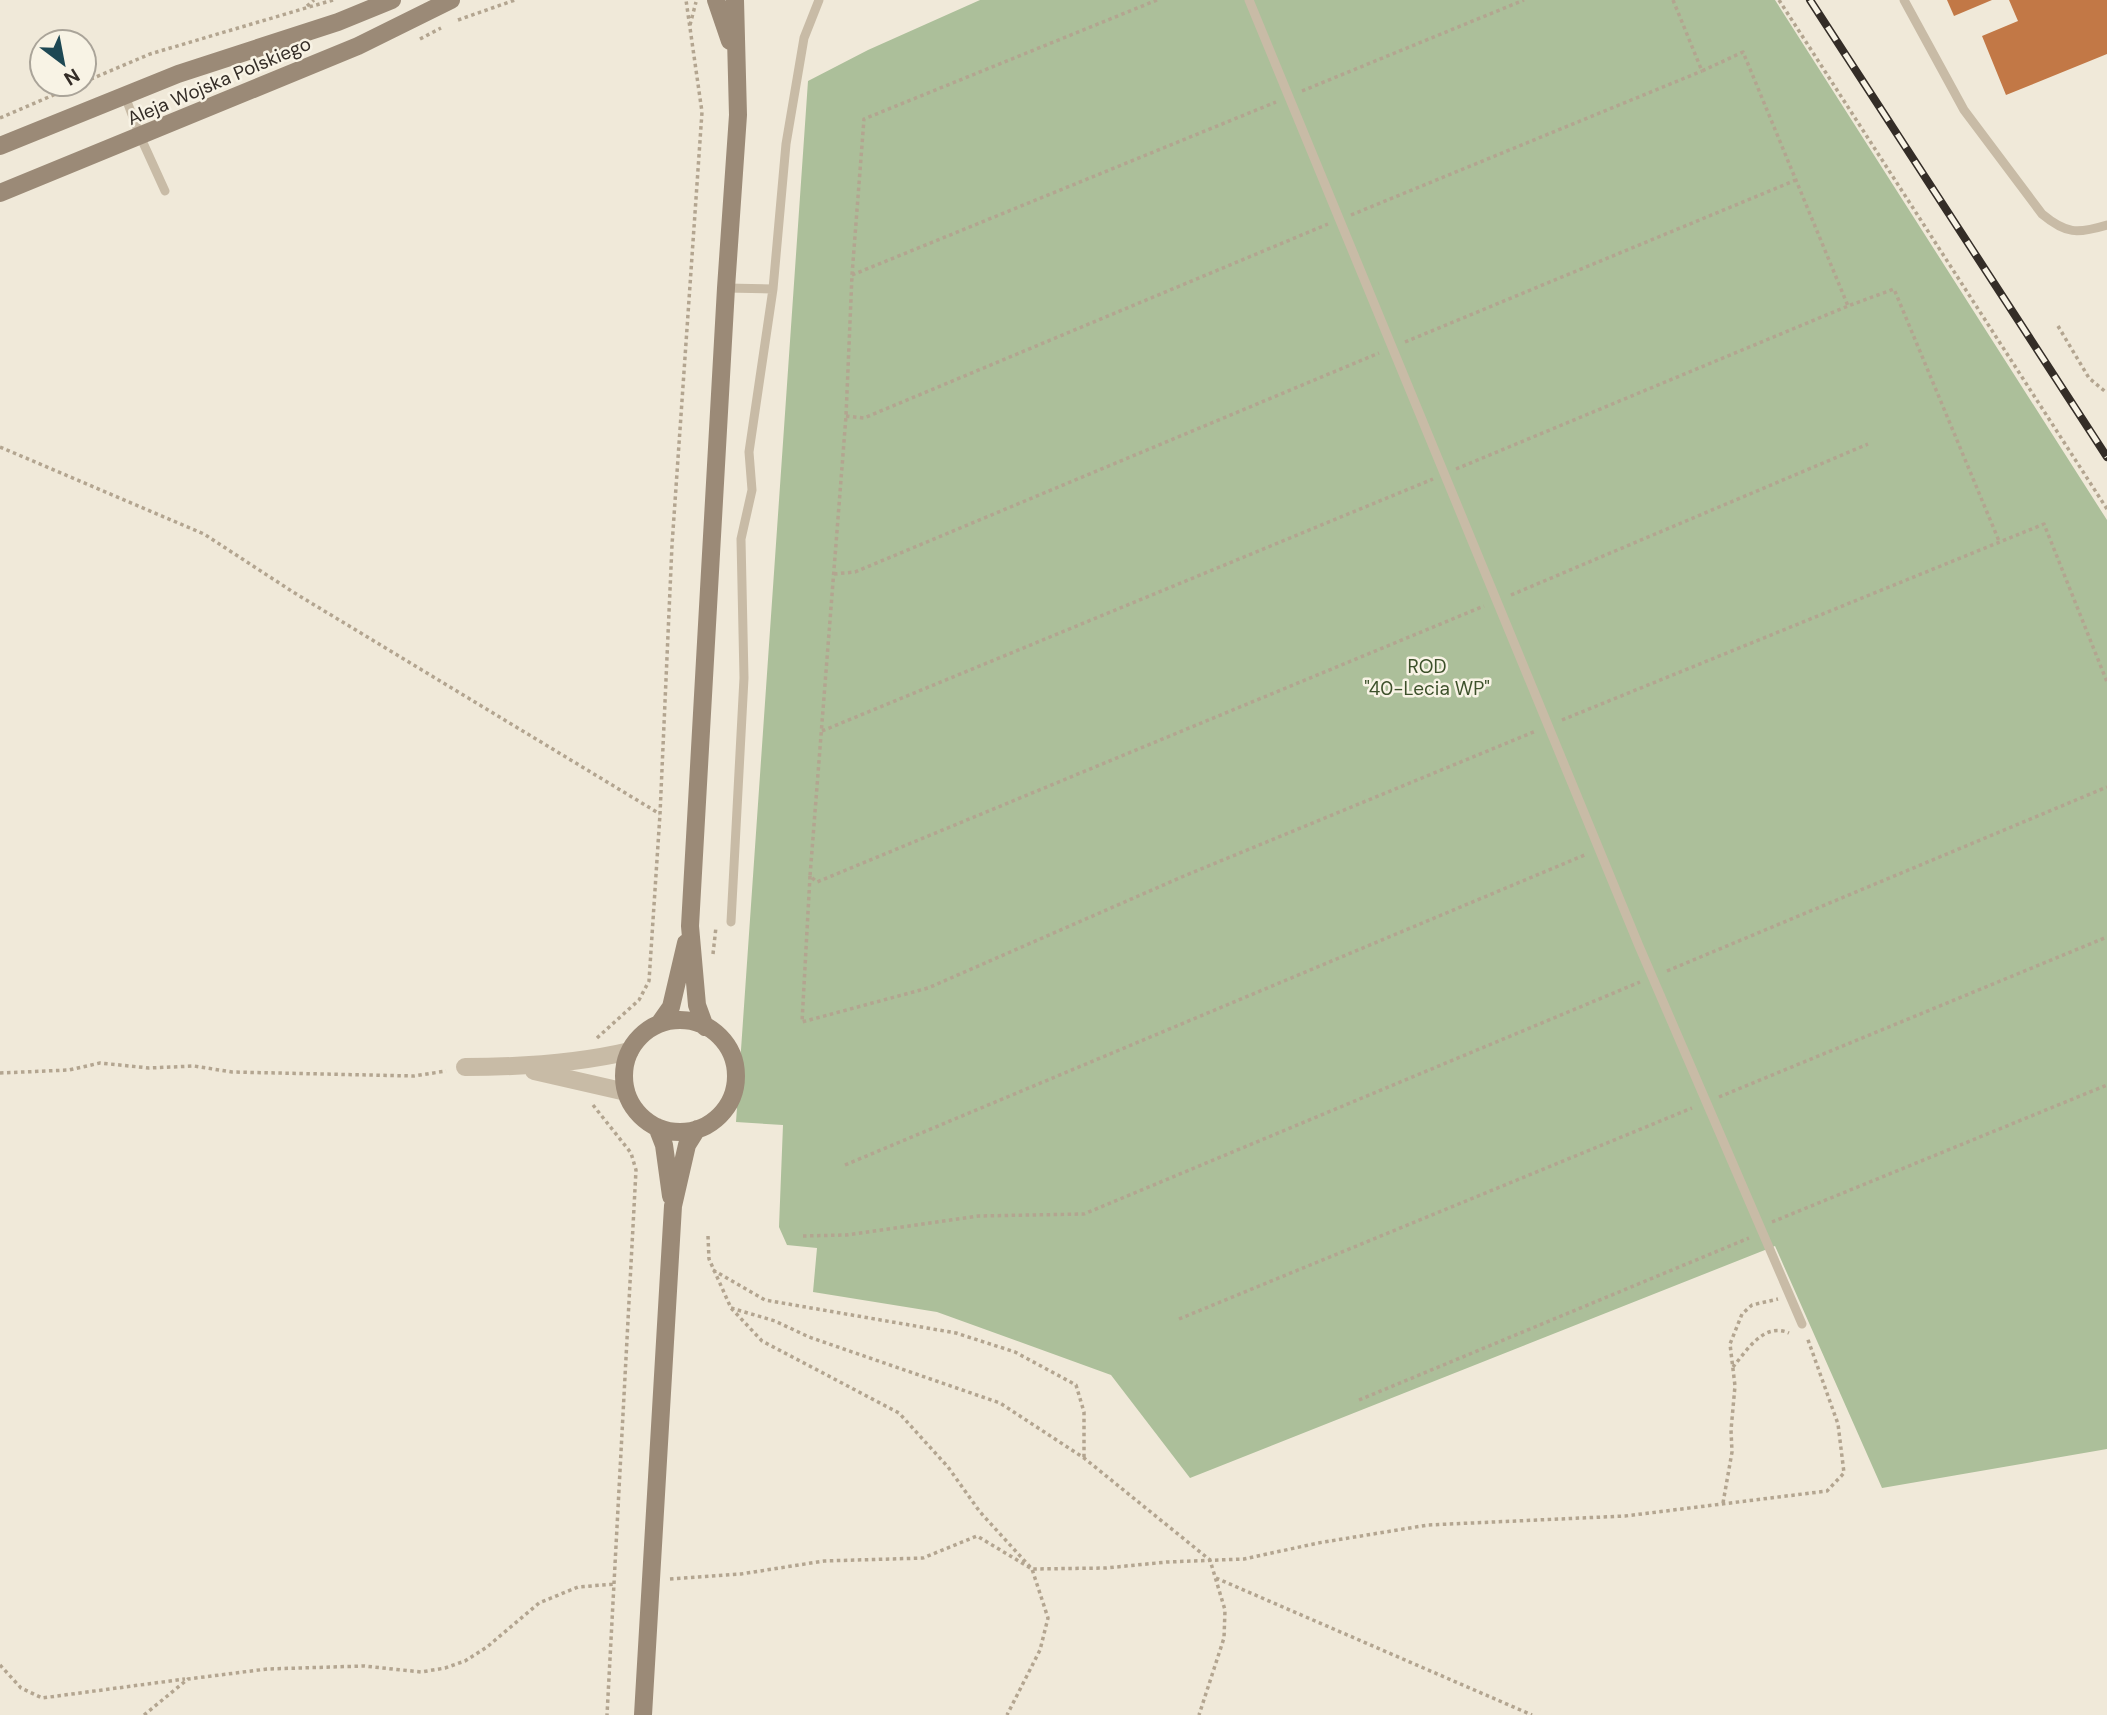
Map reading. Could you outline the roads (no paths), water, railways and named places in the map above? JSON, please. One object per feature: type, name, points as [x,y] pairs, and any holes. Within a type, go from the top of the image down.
[{"type":"street","name":"Aleja Wojska Polskiego","points":[[0,146],[178,74],[338,22],[392,0]]},
{"type":"street","name":"Aleja Wojska Polskiego","points":[[0,193],[358,46],[451,0]]},
{"type":"street","points":[[716,0],[735,58]]},
{"type":"street","points":[[705,1027],[697,1005],[690,926],[738,115],[735,0]]},
{"type":"street","points":[[660,1024],[671,1007],[690,926]]},
{"type":"street","points":[[686,1021],[705,1027],[721,1039],[734,1061],[735,1087],[724,1110],[716,1119],[697,1129],[678,1132],[657,1127],[640,1116],[626,1092],[625,1064],[630,1051],[648,1031],[660,1024],[686,1021]]},
{"type":"street","points":[[465,1067],[516,1067],[592,1060],[630,1051]]},
{"type":"street","points":[[516,1067],[626,1092]]},
{"type":"street","points":[[657,1127],[664,1145],[673,1206]]},
{"type":"street","points":[[643,1715],[673,1206],[687,1145],[697,1129]]},
{"type":"lane","points":[[731,922],[744,678],[741,539],[752,490],[749,452],[772,289],[786,144],[804,38],[819,0]]},
{"type":"lane","points":[[1250,0],[1599,849],[1802,1324]]},
{"type":"lane","points":[[1904,0],[1964,110],[2042,214],[2066,230],[2083,232],[2107,225]]},
{"type":"lane","points":[[125,96],[165,191]]},
{"type":"lane","points":[[726,288],[772,289]]},
{"type":"railway","points":[[1810,0],[2107,457]]},
{"type":"park label","name":"ROD \"40-Lecia WP\"","points":[[1427,677]]}]
